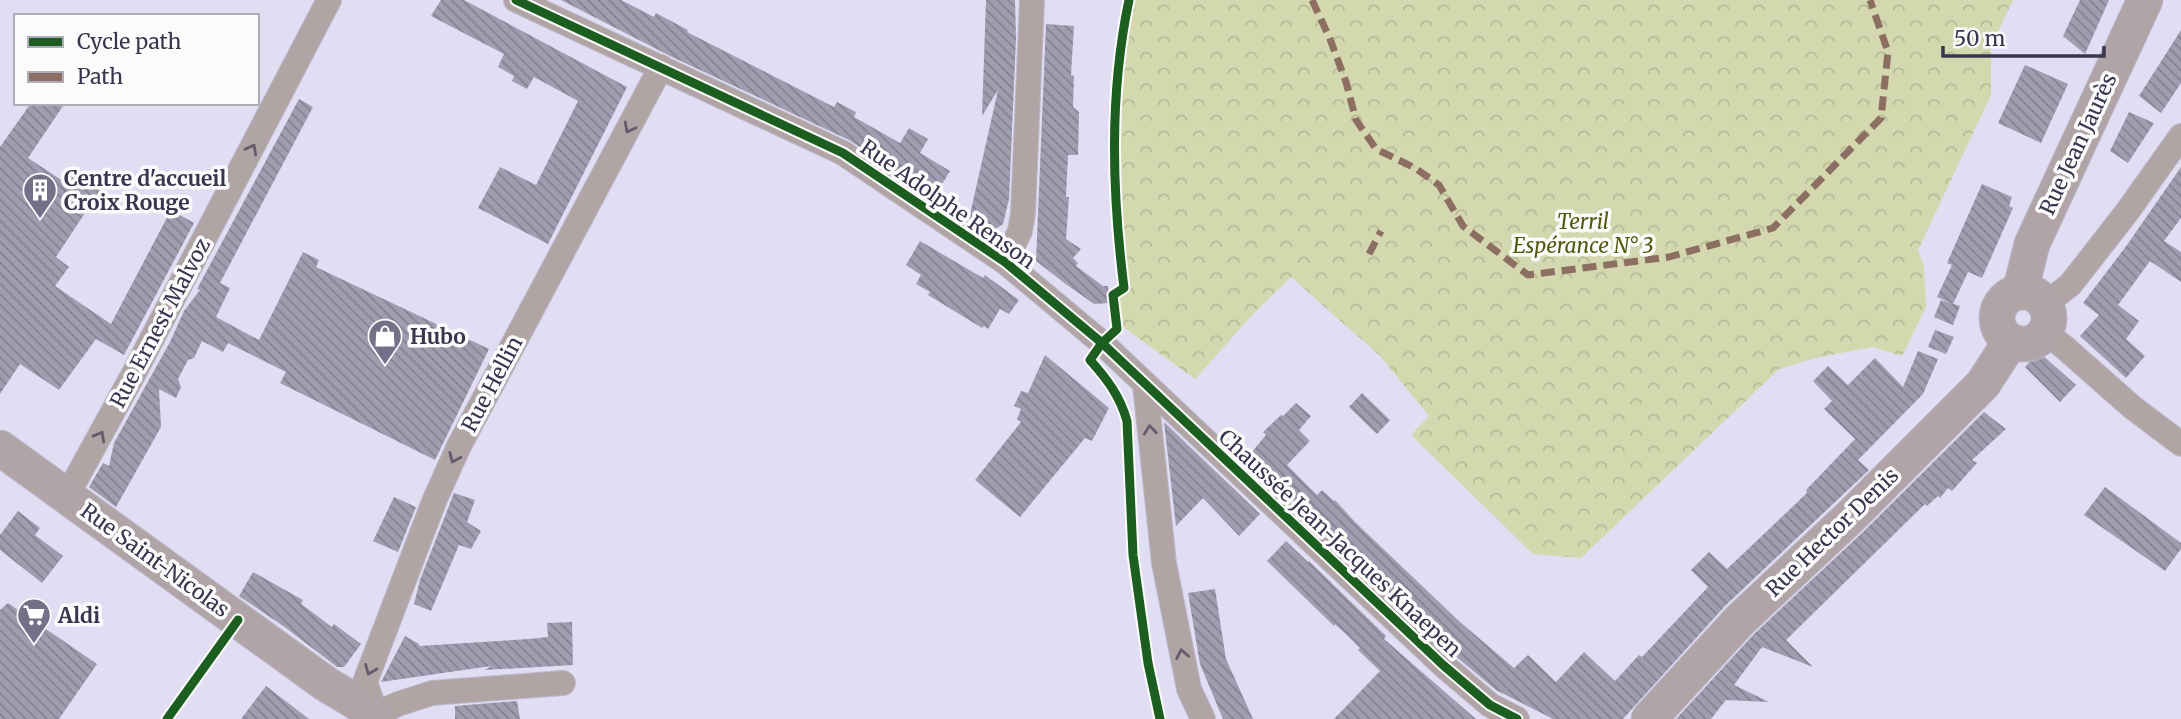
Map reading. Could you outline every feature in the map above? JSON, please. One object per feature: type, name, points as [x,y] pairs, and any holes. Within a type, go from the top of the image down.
[{"type":"street","name":"Rue Ernest Malvoz","points":[[65,495],[133,375],[330,0]]},
{"type":"street","name":"Rue Adolphe Renson","points":[[516,0],[843,153],[1005,262],[1102,343],[1145,384]]},
{"type":"street","points":[[1005,262],[1020,231],[1023,213],[1032,0]]},
{"type":"street","name":"Rue Jean Jaurès","points":[[2037,310],[2032,244],[2145,0]]},
{"type":"street","name":"Rue Hellin","points":[[377,717],[365,682],[435,499],[459,446],[661,67]]},
{"type":"street","points":[[2037,310],[2070,285],[2181,136]]},
{"type":"street","points":[[2037,310],[2040,340],[2022,345],[2012,343],[1999,330],[1998,312],[2002,302],[2009,296],[2037,310],[2064,347],[2132,407],[2181,444]]},
{"type":"street","name":"Rue Hector Denis","points":[[1649,719],[1740,620],[1849,518],[1983,384],[2012,343]]},
{"type":"street","points":[[1145,384],[1164,564],[1189,689],[1203,719]]},
{"type":"street","name":"Chaussée Jean-Jacques Knaepen","points":[[1145,384],[1443,665],[1490,705],[1517,719]]},
{"type":"street","name":"Rue Saint-Nicolas","points":[[0,448],[326,684],[377,717]]},
{"type":"street","points":[[377,717],[398,704],[432,692],[563,683]]},
{"type":"green space","name":"Terril Espérance N° 3","points":[[1132,0],[2013,0],[1991,46],[1991,95],[1918,250],[1924,266],[1926,307],[1902,356],[1872,347],[1815,358],[1779,369],[1581,558],[1533,554],[1411,435],[1429,416],[1379,355],[1291,277],[1255,312],[1195,379],[1119,324],[1120,82]]},
{"type":"building","points":[[441,0],[464,0],[627,87],[548,244],[478,208],[500,167],[536,185],[578,101],[534,77],[527,89],[512,81],[514,76],[498,67],[504,54],[431,16]]},
{"type":"building","points":[[561,0],[621,0],[654,17],[656,13],[688,30],[687,32],[834,107],[837,102],[856,112],[854,117],[900,143],[909,128],[928,139],[920,153],[950,171],[934,197],[849,140],[670,56]]},
{"type":"building","points":[[986,0],[1015,0],[1016,38],[1009,199],[1003,224],[996,229],[969,219],[998,90],[982,116]]},
{"type":"building","points":[[2080,0],[2109,0],[2085,54],[2063,36]]},
{"type":"building","points":[[1046,24],[1074,26],[1071,75],[1074,76],[1073,107],[1079,112],[1078,155],[1068,155],[1066,239],[1081,249],[1073,258],[1078,263],[1076,266],[1103,286],[1108,286],[1109,303],[1094,304],[1036,261]]},
{"type":"building","points":[[2181,30],[2181,83],[2161,113],[2139,96]]},
{"type":"building","points":[[2025,65],[2068,84],[2041,143],[1998,123]]},
{"type":"building","points":[[299,99],[313,107],[220,283],[230,288],[216,317],[259,340],[303,252],[319,260],[316,267],[489,349],[435,460],[280,383],[286,372],[228,343],[223,352],[202,341],[194,358],[188,360],[178,379],[181,387],[176,398],[159,389],[161,427],[116,507],[89,487],[103,463],[109,466],[114,443],[170,342],[184,311],[200,290],[197,289]]},
{"type":"building","name":"Centre d'accueil Croix Rouge","points":[[30,105],[64,105],[28,158],[66,183],[76,168],[104,184],[56,257],[69,267],[55,286],[111,324],[171,210],[194,223],[124,355],[96,339],[59,390],[20,364],[0,394],[0,147]]},
{"type":"building","points":[[2129,112],[2154,123],[2128,163],[2110,151]]},
{"type":"building","points":[[2181,167],[2181,218],[2164,241],[2181,252],[2181,282],[2150,261],[2118,305],[2139,321],[2126,339],[2145,356],[2126,378],[2080,336],[2099,315],[2083,303]]},
{"type":"building","points":[[1982,184],[2012,197],[2009,206],[2013,208],[1982,278],[1968,272],[1953,304],[1937,297],[1952,265],[1947,263]]},
{"type":"building","points":[[920,241],[983,278],[985,275],[1019,300],[1009,314],[1000,309],[988,329],[984,326],[982,328],[928,295],[930,292],[916,284],[921,275],[906,265]]},
{"type":"building","points":[[1941,300],[1960,306],[1953,325],[1934,317]]},
{"type":"building","points":[[1935,330],[1954,337],[1946,354],[1928,347]]},
{"type":"building","points":[[1918,351],[1938,359],[1923,394],[1858,460],[1869,470],[1725,606],[1623,719],[1553,719],[1496,690],[1453,654],[1277,485],[1246,459],[1266,435],[1263,432],[1296,403],[1311,416],[1299,430],[1310,441],[1287,465],[1317,495],[1322,490],[1335,500],[1460,622],[1514,668],[1528,655],[1556,682],[1584,652],[1615,681],[1639,655],[1642,657],[1708,587],[1691,570],[1709,552],[1727,569],[1807,493],[1806,490],[1855,439],[1824,409],[1832,401],[1813,381],[1828,366],[1848,385],[1875,358],[1903,387]]},
{"type":"building","points":[[2039,352],[2076,385],[2060,402],[2025,367]]},
{"type":"building","points":[[1045,355],[1109,408],[1092,441],[1085,438],[1020,517],[975,480],[1021,422],[1017,419],[1021,409],[1014,406],[1021,391],[1028,393]]},
{"type":"building","points":[[1362,393],[1390,420],[1377,434],[1349,407]]},
{"type":"building","points":[[1984,412],[2006,429],[1972,460],[1977,463],[1952,491],[1948,488],[1940,498],[1938,496],[1927,506],[1925,504],[1786,640],[1813,667],[1762,647],[1734,685],[1769,702],[1726,700],[1711,719],[1676,719],[1754,634],[1863,532]]},
{"type":"building","points":[[1164,422],[1260,514],[1239,536],[1203,498],[1176,526]]},
{"type":"building","points":[[2105,487],[2181,543],[2181,549],[2165,571],[2084,515]]},
{"type":"building","points":[[454,493],[475,500],[467,522],[481,531],[471,549],[459,545],[431,611],[414,604],[420,580]]},
{"type":"building","points":[[394,497],[416,507],[398,552],[373,541]]},
{"type":"building","points":[[18,511],[40,528],[35,535],[63,556],[42,583],[0,550],[0,535]]},
{"type":"building","points":[[1286,541],[1386,636],[1384,639],[1476,719],[1334,719],[1380,671],[1348,636],[1335,624],[1334,626],[1267,561]]},
{"type":"building","points":[[253,572],[303,600],[301,604],[361,644],[344,667],[337,667],[239,596]]},
{"type":"building","points":[[1215,589],[1226,659],[1253,719],[1223,719],[1200,664],[1188,593]]},
{"type":"building","name":"Aldi","points":[[8,603],[97,664],[59,719],[0,719],[0,610]]},
{"type":"building","points":[[572,622],[573,665],[485,670],[491,666],[381,682],[405,636],[419,646],[529,639],[548,637],[547,623]]},
{"type":"building","points":[[266,686],[309,719],[241,719]]},
{"type":"building","points":[[517,701],[520,719],[455,719],[455,706]]},
{"type":"marked path","points":[[1312,0],[1346,82],[1356,120],[1376,149],[1415,168],[1439,185],[1463,226],[1528,275],[1669,257],[1773,228],[1881,118],[1888,52],[1870,0]]},
{"type":"marked path","points":[[1369,254],[1381,231]]},
{"type":"cycle path","points":[[516,0],[843,153],[1005,262],[1102,343],[1443,665],[1490,705],[1517,719]]},
{"type":"cycle path","points":[[1129,0],[1118,72],[1114,144],[1124,288],[1113,295],[1117,329],[1102,343],[1090,360],[1112,388],[1127,421],[1133,555],[1148,663],[1160,719]]},
{"type":"cycle path","points":[[167,719],[238,620]]},
{"type":"place","name":"Centre d'accueil Croix Rouge","points":[[40,220]]},
{"type":"place","name":"Hubo","points":[[385,366]]},
{"type":"place","name":"Aldi","points":[[34,645]]}]
